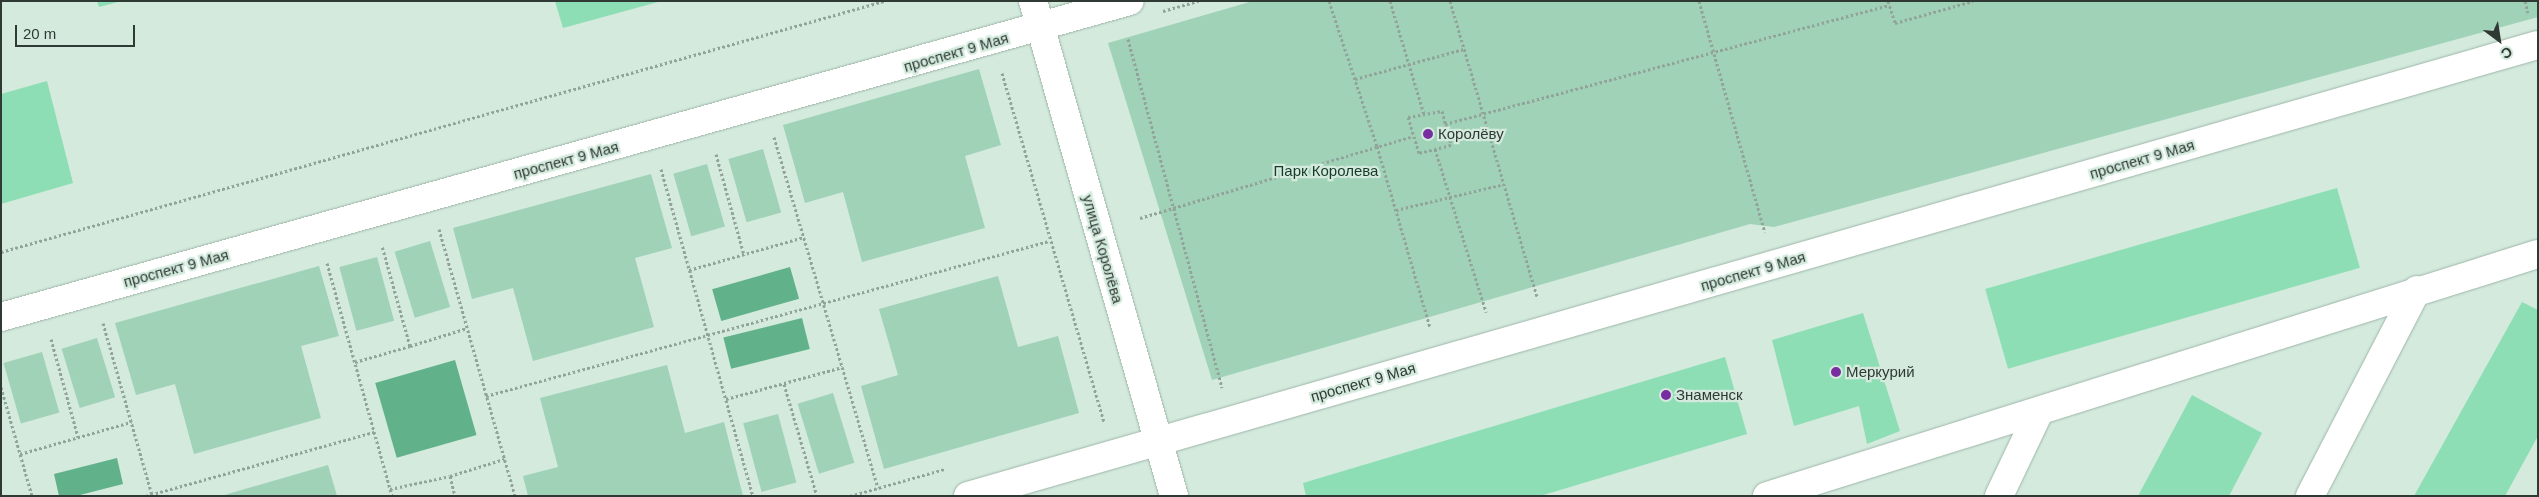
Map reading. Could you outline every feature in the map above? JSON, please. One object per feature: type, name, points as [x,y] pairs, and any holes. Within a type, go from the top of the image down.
[{"type":"street","name":"улица Королёва","points":[[1033,1],[1156,442],[1174,496]]},
{"type":"street","name":"проспект 9 Мая","points":[[1,317],[1040,28],[1130,1]]},
{"type":"street","name":"проспект 9 Мая","points":[[968,496],[2538,45]]},
{"type":"street","points":[[1767,496],[2039,412],[2417,290],[2538,254]]},
{"type":"street","points":[[2310,496],[2417,290]]},
{"type":"street","points":[[1999,496],[2039,412]]},
{"type":"path","points":[[1,252],[884,1]]},
{"type":"path","points":[[1329,1],[1377,146],[1432,333]]},
{"type":"path","points":[[1390,1],[1424,114]]},
{"type":"path","points":[[1450,1],[1538,303]]},
{"type":"path","points":[[1699,1],[1766,238]]},
{"type":"path","points":[[1445,124],[1889,3],[1895,23],[1973,1]]},
{"type":"path","points":[[1126,32],[1229,421]]},
{"type":"path","points":[[1355,79],[1464,49]]},
{"type":"path","points":[[1001,68],[1049,241],[1104,423]]},
{"type":"path","points":[[1442,111],[1445,124],[1451,145],[1418,153],[1408,117],[1442,111]]},
{"type":"path","points":[[773,133],[878,488]]},
{"type":"path","points":[[1140,218],[1413,136]]},
{"type":"path","points":[[1435,149],[1488,317]]},
{"type":"path","points":[[715,150],[744,255]]},
{"type":"path","points":[[660,165],[752,496]]},
{"type":"path","points":[[1396,210],[1450,195],[1504,184]]},
{"type":"path","points":[[436,220],[515,496]]},
{"type":"path","points":[[379,236],[410,346]]},
{"type":"path","points":[[689,270],[804,237]]},
{"type":"path","points":[[486,396],[1049,241]]},
{"type":"path","points":[[326,260],[392,496]]},
{"type":"path","points":[[101,316],[152,495]]},
{"type":"path","points":[[355,362],[467,328]]},
{"type":"path","points":[[48,330],[78,437]]},
{"type":"path","points":[[726,399],[843,368]]},
{"type":"path","points":[[784,384],[817,496]]},
{"type":"path","points":[[1,387],[32,496]]},
{"type":"path","points":[[20,454],[131,422]]},
{"type":"path","points":[[146,496],[374,432]]},
{"type":"path","points":[[390,489],[450,476],[504,459]]},
{"type":"path","points":[[450,476],[455,496]]},
{"type":"green space","name":"Парк Королева","points":[[1253,1],[2538,1],[2538,17],[1774,227],[1750,224],[1212,380],[1108,43]]},
{"type":"green space","points":[[979,69],[1001,145],[965,156],[985,228],[862,262],[843,192],[805,203],[783,125]]},
{"type":"green space","points":[[763,149],[781,212],[747,222],[728,159]]},
{"type":"green space","points":[[707,164],[725,226],[691,236],[673,174]]},
{"type":"green space","points":[[651,174],[672,248],[635,258],[654,327],[533,361],[513,288],[472,299],[453,228]]},
{"type":"green space","points":[[430,241],[450,307],[415,318],[395,252]]},
{"type":"green space","points":[[377,257],[394,321],[356,331],[339,267]]},
{"type":"green space","points":[[319,266],[339,336],[301,346],[321,418],[194,454],[175,384],[136,395],[115,323]]},
{"type":"green space","points":[[998,276],[1018,347],[1058,336],[1079,413],[884,469],[861,386],[898,375],[879,309]]},
{"type":"green space","points":[[97,338],[115,397],[80,408],[62,349]]},
{"type":"green space","points":[[42,352],[59,413],[21,424],[4,363]]},
{"type":"green space","points":[[667,365],[685,433],[724,422],[743,496],[528,496],[523,476],[558,467],[540,398]]},
{"type":"green space","points":[[833,393],[854,463],[819,474],[798,404]]},
{"type":"green space","points":[[778,414],[796,483],[762,492],[743,423]]},
{"type":"green space","points":[[328,465],[337,496],[221,496]]},
{"type":"shaded area","points":[[790,267],[799,299],[721,321],[712,289]]},
{"type":"shaded area","points":[[802,318],[810,349],[731,369],[723,338]]},
{"type":"shaded area","points":[[455,360],[476,435],[397,458],[375,383]]},
{"type":"shaded area","points":[[117,458],[123,484],[76,496],[59,496],[54,474]]},
{"type":"building","points":[[97,1],[118,1],[118,2],[99,7]]},
{"type":"building","points":[[555,1],[658,1],[658,2],[563,28]]},
{"type":"building","points":[[47,81],[73,183],[1,204],[1,94]]},
{"type":"building","points":[[2337,188],[2360,268],[2008,369],[1985,289]]},
{"type":"building","points":[[2522,302],[2538,310],[2538,436],[2505,496],[2414,496]]},
{"type":"building","points":[[1863,313],[1900,431],[1867,444],[1859,406],[1794,426],[1772,340]]},
{"type":"building","name":"Знаменск","points":[[1725,357],[1747,434],[1540,496],[1306,496],[1303,483]]},
{"type":"building","points":[[2192,395],[2262,433],[2229,496],[2138,496]]},
{"type":"place","name":"Королёву","points":[[1428,134]]},
{"type":"place","name":"Меркурий","points":[[1836,372]]},
{"type":"place","name":"Знаменск","points":[[1666,395]]}]
